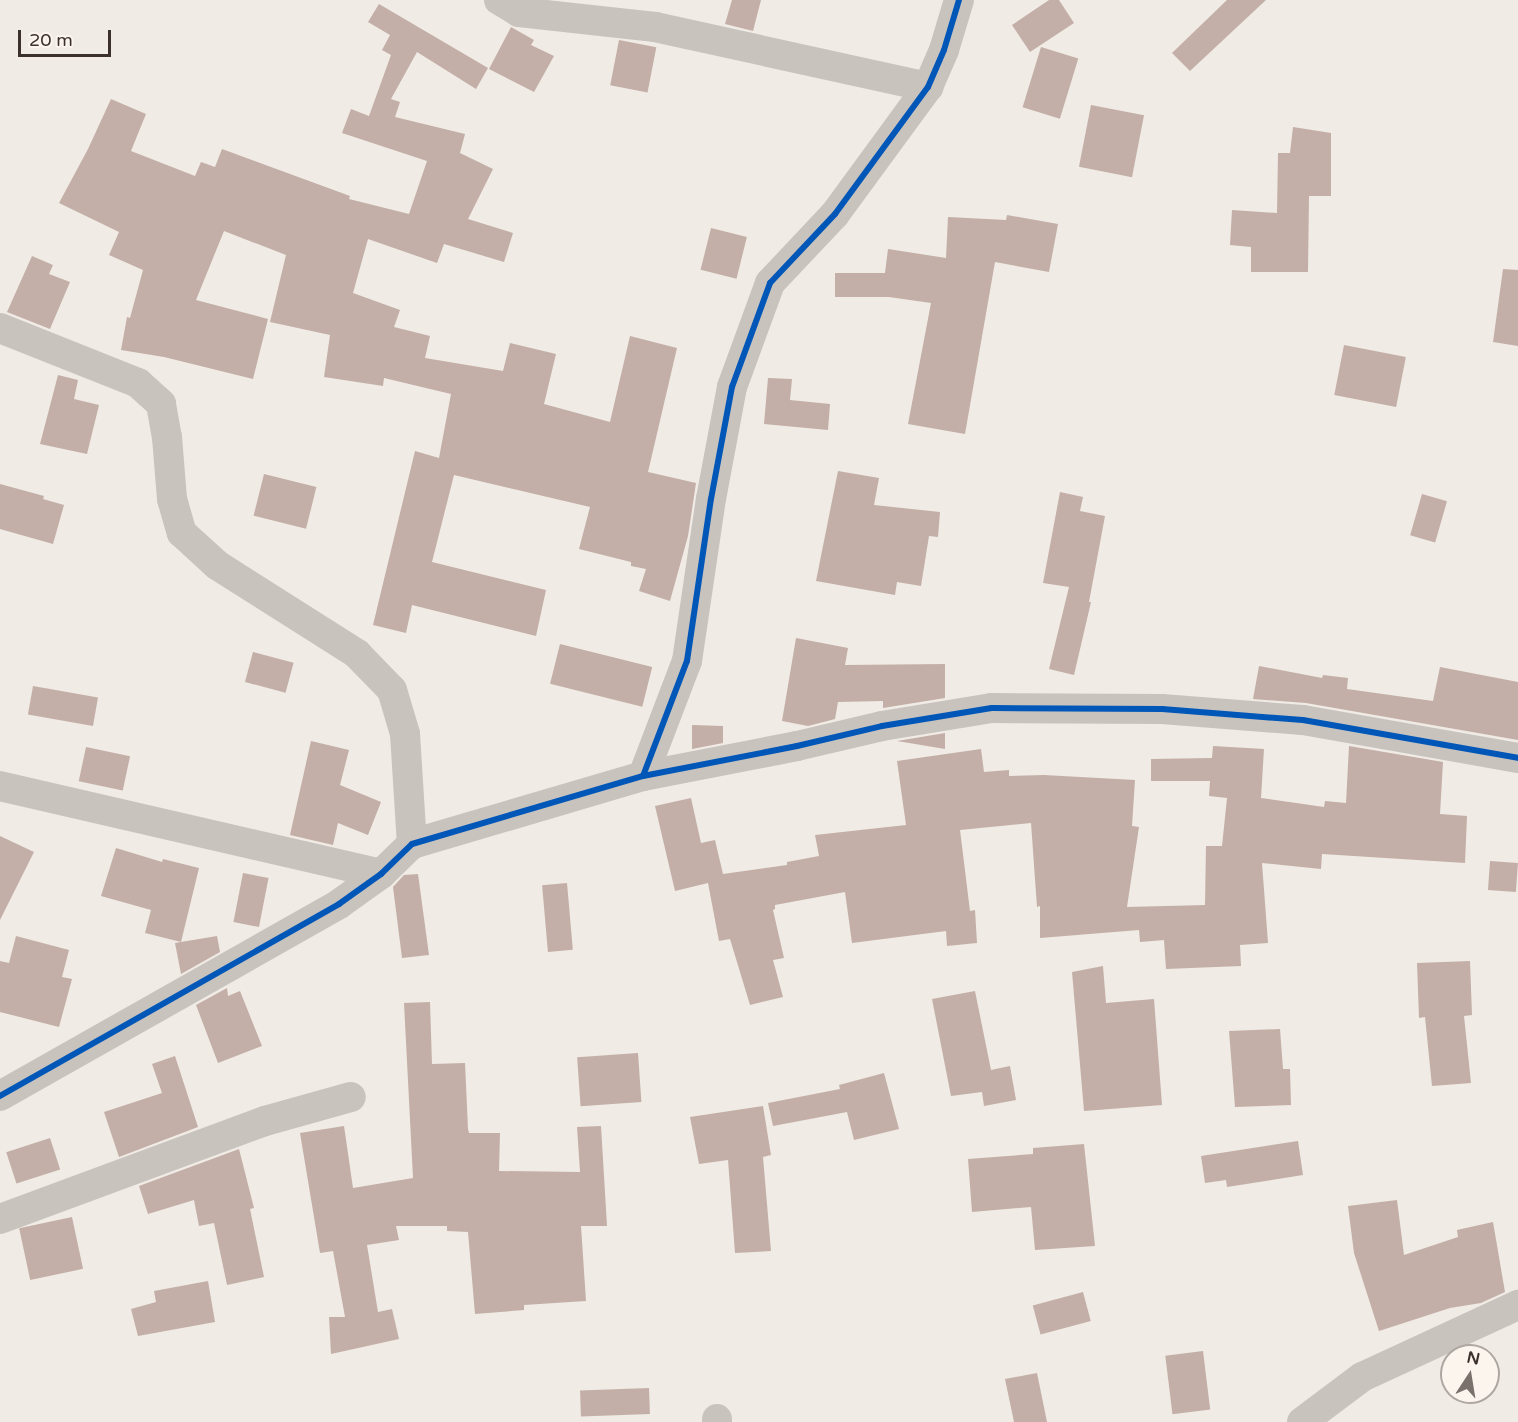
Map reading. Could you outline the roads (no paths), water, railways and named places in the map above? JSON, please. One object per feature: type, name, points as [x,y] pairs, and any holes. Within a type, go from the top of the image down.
[{"type":"street","points":[[499,0],[519,12],[655,27],[928,87]]},
{"type":"street","points":[[643,776],[687,661],[711,499],[732,387],[770,283],[835,214],[928,87],[944,50],[959,0]]},
{"type":"street","points":[[0,328],[138,383],[161,404],[172,499],[182,533],[217,565],[357,654],[392,690],[405,734],[412,844]]},
{"type":"street","points":[[0,1096],[339,904],[381,874],[412,844],[643,776],[797,746],[882,726],[992,708],[1162,709],[1303,720],[1518,758]]},
{"type":"street","points":[[0,786],[381,874]]},
{"type":"street","points":[[0,1219],[265,1121],[351,1097]]},
{"type":"street","points":[[1302,1422],[1362,1377],[1518,1305]]}]
